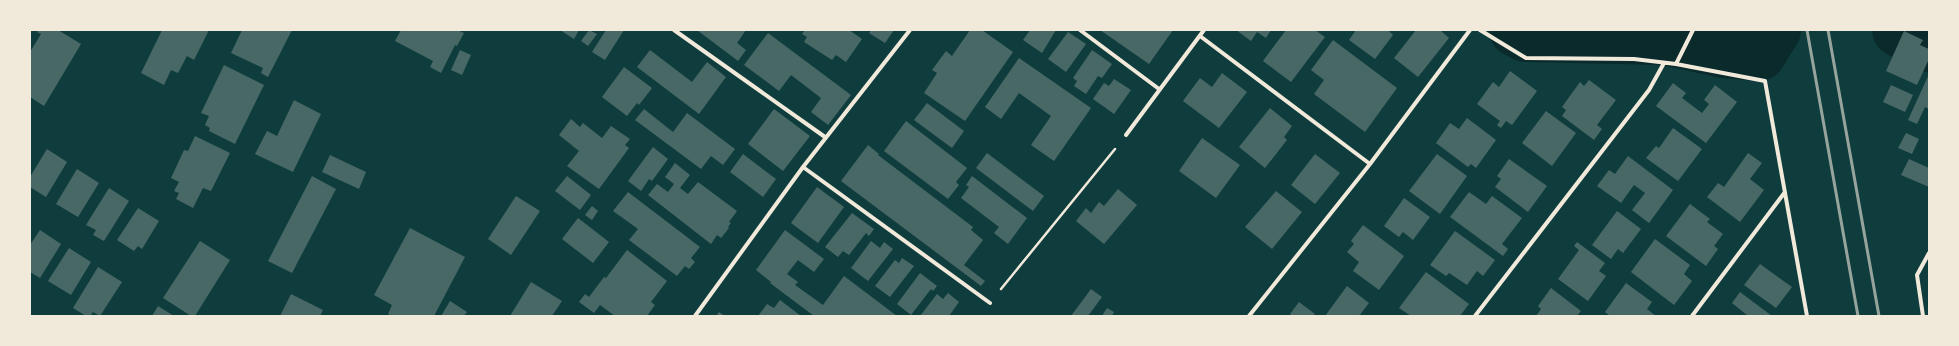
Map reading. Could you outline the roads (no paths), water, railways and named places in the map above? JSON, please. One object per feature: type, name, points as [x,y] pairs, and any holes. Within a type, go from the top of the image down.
[{"type":"street","points":[[674,30],[826,137]]},
{"type":"street","points":[[695,316],[803,166],[910,30]]},
{"type":"street","points":[[1080,30],[1159,89]]},
{"type":"street","points":[[1126,135],[1204,30]]},
{"type":"street","points":[[1249,316],[1370,164],[1470,30]]},
{"type":"street","points":[[1480,30],[1526,58],[1634,59],[1676,64],[1765,81],[1807,316]]},
{"type":"street","points":[[1676,64],[1693,30]]},
{"type":"street","points":[[1200,36],[1370,164]]},
{"type":"street","points":[[1475,316],[1649,90],[1664,63]]},
{"type":"street","points":[[803,166],[990,303]]},
{"type":"street","points":[[1692,316],[1785,192]]},
{"type":"street","points":[[1924,316],[1917,275],[1929,253]]},
{"type":"waterway","points":[[1516,30],[1525,35],[1664,38],[1723,51],[1759,54],[1774,30]]},
{"type":"waterway","points":[[1899,30],[1929,45]]},
{"type":"railway","points":[[1807,30],[1858,316]]},
{"type":"railway","points":[[1828,30],[1879,316]]}]
